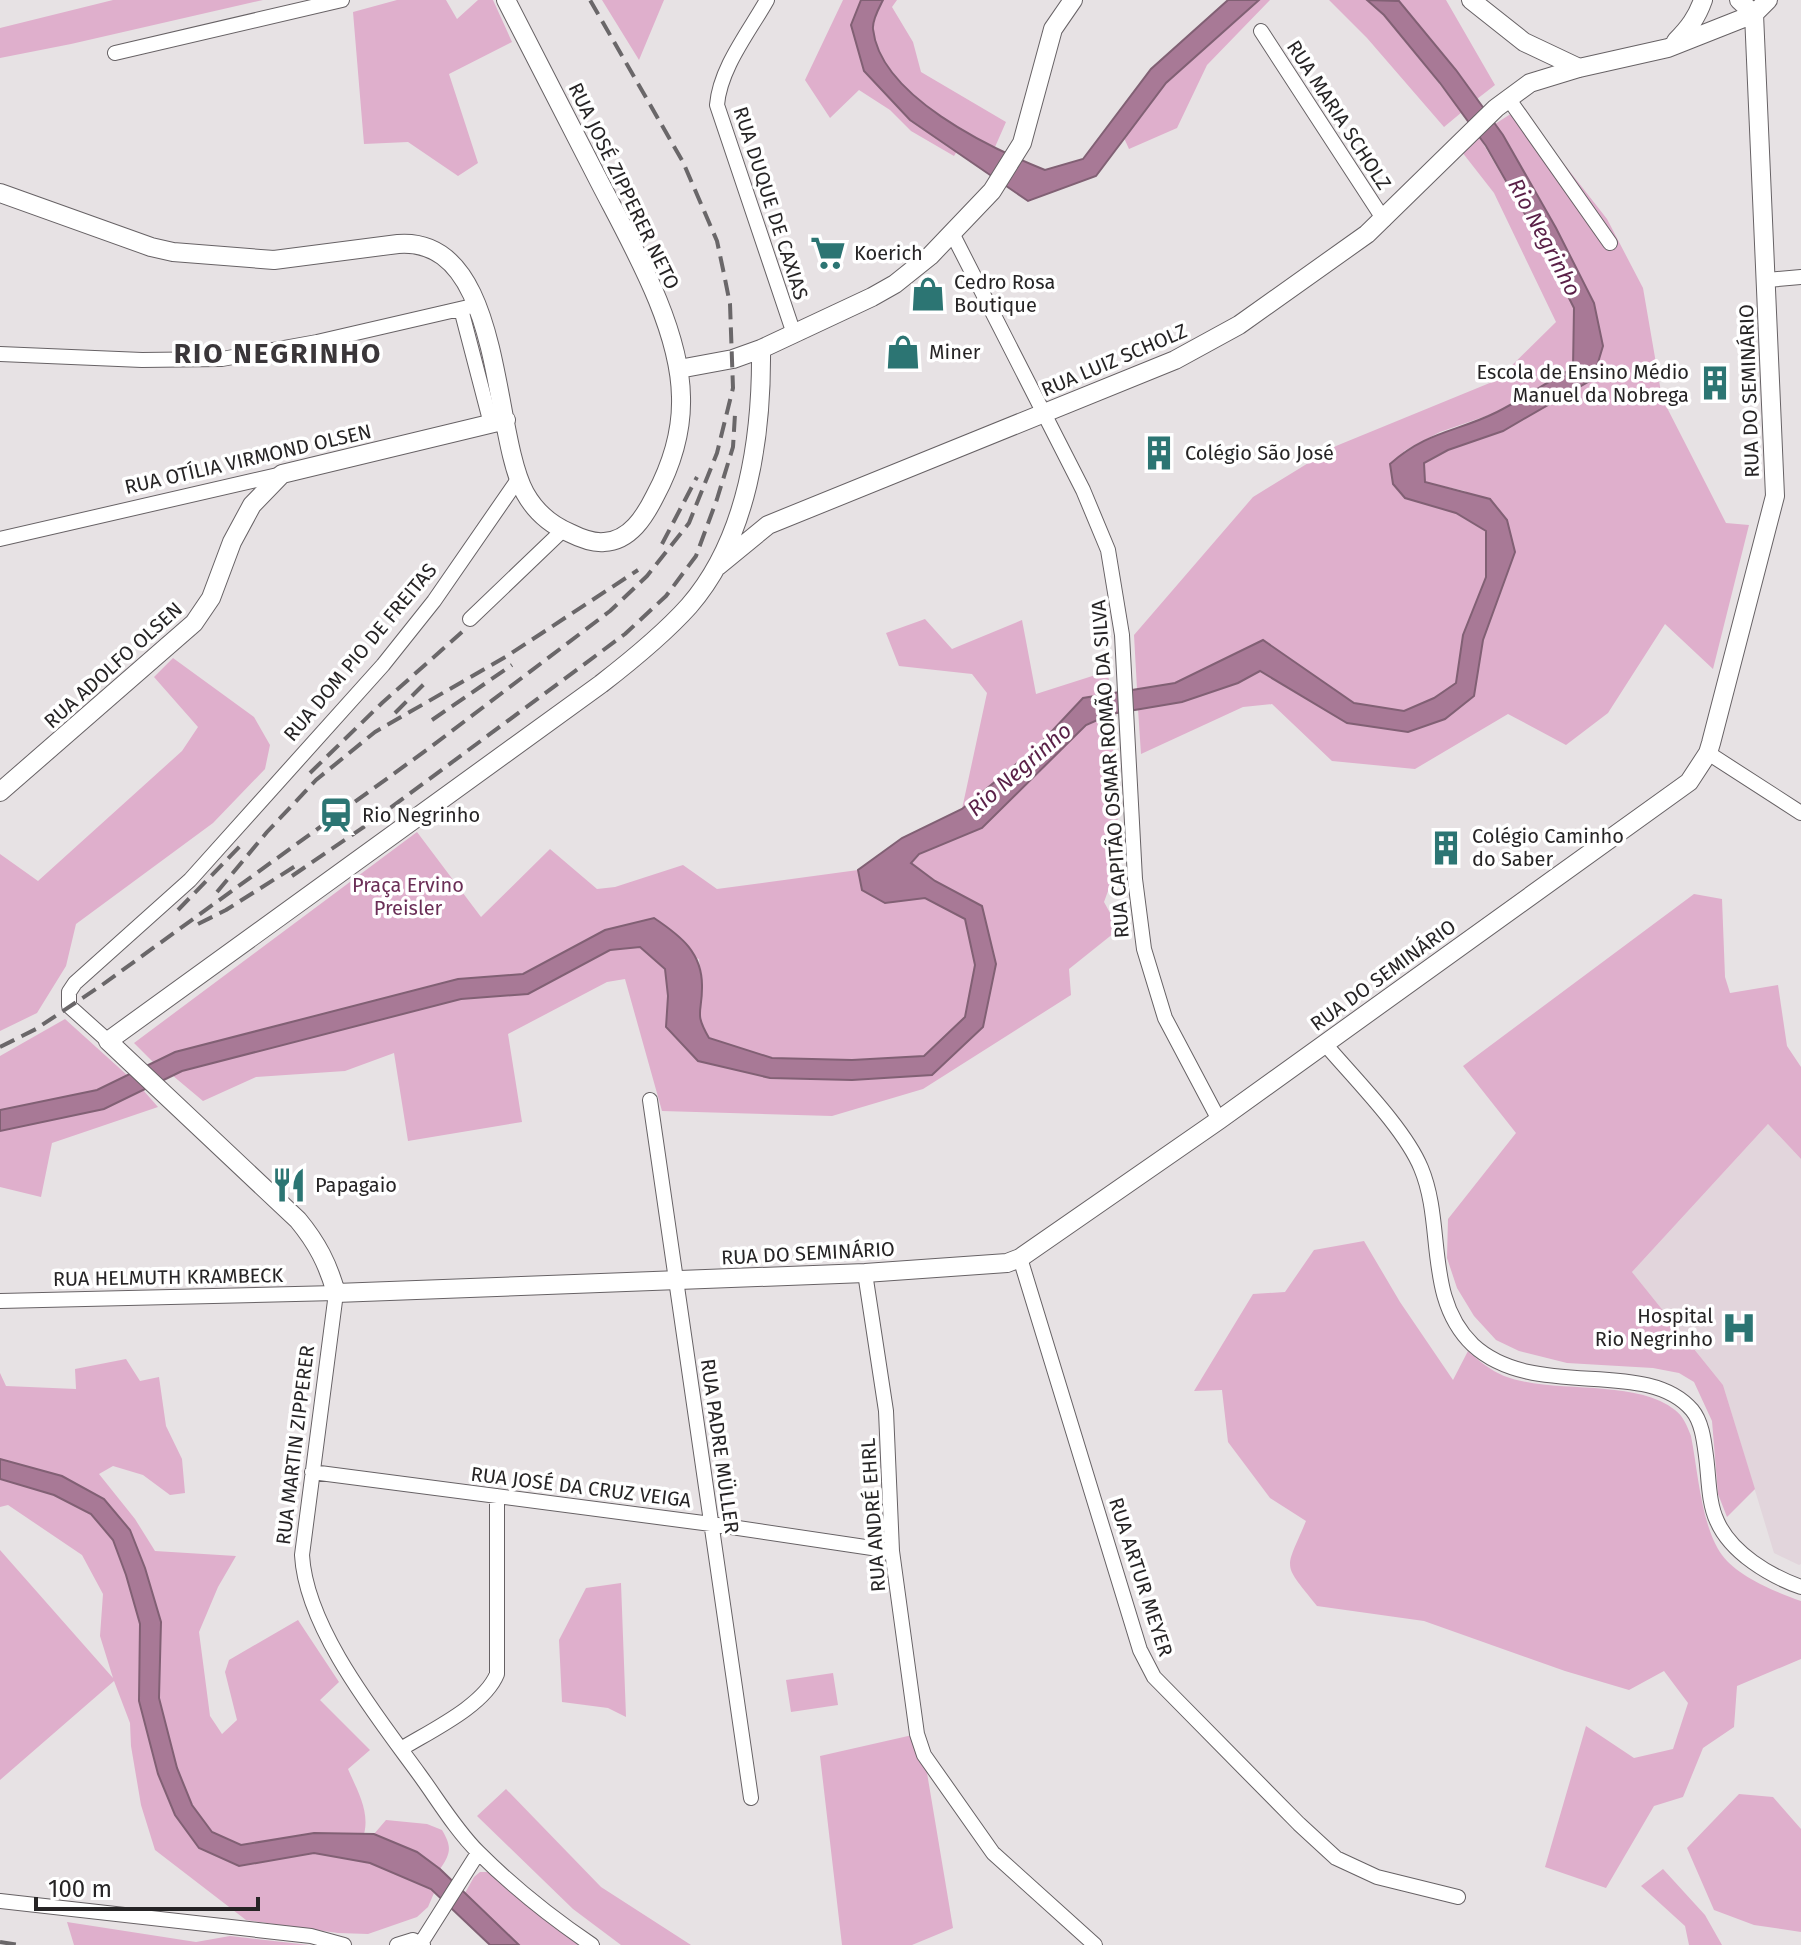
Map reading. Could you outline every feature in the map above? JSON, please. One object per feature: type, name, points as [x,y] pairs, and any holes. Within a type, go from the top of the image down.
[{"type":"street","points":[[115,53],[342,0]]},
{"type":"street","name":"RUA JOSÉ ZIPPERER NETO","points":[[506,0],[648,278],[679,369],[680,420],[674,450],[645,516],[628,534],[606,543],[582,539],[563,530],[547,520],[533,505],[519,478]]},
{"type":"street","name":"RUA DUQUE DE CAXIAS","points":[[767,0],[724,77],[717,105],[794,334]]},
{"type":"street","points":[[679,369],[733,359],[794,334],[895,284],[953,235],[992,191],[1022,143],[1053,29],[1073,0]]},
{"type":"street","points":[[1471,0],[1524,42],[1579,68]]},
{"type":"street","points":[[1668,48],[1690,27],[1703,0]]},
{"type":"street","points":[[1739,0],[1754,14],[1768,0]]},
{"type":"street","name":"RUA LUIZ SCHOLZ","points":[[716,568],[768,525],[1175,360],[1219,338],[1384,220],[1502,103],[1530,83],[1579,68],[1668,48],[1754,14]]},
{"type":"street","name":"RUA DO SEMINÁRIO","points":[[336,1293],[865,1273],[1007,1263],[1020,1258],[1219,1120],[1689,782],[1708,753],[1775,496],[1754,14]]},
{"type":"street","name":"RUA MARIA SCHOLZ","points":[[1261,31],[1384,220]]},
{"type":"street","points":[[1502,103],[1610,243]]},
{"type":"street","points":[[0,193],[173,252],[283,260],[414,243],[440,254],[463,280],[498,422],[519,478]]},
{"type":"street","name":"RUA CAPITÃO OSMAR ROMÃO DA SILVA","points":[[953,235],[1083,490],[1108,550],[1117,591],[1124,667],[1136,891],[1149,971],[1165,1018],[1219,1120]]},
{"type":"street","points":[[1767,280],[1801,277]]},
{"type":"street","points":[[0,354],[142,360],[222,359],[317,342],[469,307]]},
{"type":"street","points":[[108,1041],[627,663],[690,604],[716,568],[743,500],[759,416],[761,349]]},
{"type":"street","name":"RUA OTÍLIA VIRMOND OLSEN","points":[[0,539],[498,422]]},
{"type":"street","name":"RUA ADOLFO OLSEN","points":[[0,792],[194,623],[211,598],[232,542],[252,505],[282,474]]},
{"type":"street","name":"RUA DOM PIO DE FREITAS","points":[[173,1100],[69,1006],[69,992],[75,983],[190,880],[383,665],[442,590],[519,478]]},
{"type":"street","points":[[743,500],[754,517],[768,525]]},
{"type":"street","points":[[470,619],[563,530]]},
{"type":"street","points":[[1708,753],[1801,813]]},
{"type":"street","points":[[1325,1044],[1416,1156],[1428,1194],[1442,1290],[1453,1317],[1470,1342],[1489,1358],[1529,1373],[1659,1386],[1679,1396],[1696,1414],[1703,1436],[1717,1523],[1726,1537],[1760,1566],[1801,1587]]},
{"type":"street","name":"RUA MARTIN ZIPPERER","points":[[173,1100],[298,1220],[329,1266],[336,1293],[302,1555],[307,1590],[336,1652],[401,1749],[478,1853],[548,1913],[592,1945]]},
{"type":"street","name":"RUA PADRE MÜLLER","points":[[650,1100],[751,1798]]},
{"type":"street","name":"RUA ARTUR MEYER","points":[[1020,1258],[1140,1650],[1154,1677],[1336,1858],[1377,1877],[1458,1897]]},
{"type":"street","name":"RUA ANDRÉ EHRL","points":[[865,1273],[886,1411],[892,1551],[917,1734],[924,1755],[993,1853],[1095,1945]]},
{"type":"street","name":"RUA HELMUTH KRAMBECK","points":[[0,1301],[336,1293]]},
{"type":"street","name":"RUA JOSÉ DA CRUZ VEIGA","points":[[312,1472],[892,1551]]},
{"type":"street","points":[[401,1749],[476,1701],[494,1684],[497,1674],[497,1496]]},
{"type":"street","points":[[397,1945],[405,1941],[422,1944],[478,1853]]},
{"type":"street","points":[[0,1901],[311,1936],[344,1945]]},
{"type":"shaded area","name":"Hospital Rio Negrinho","points":[[1768,1124],[1801,1159],[1799,1565],[1774,1553],[1723,1385],[1632,1272]]},
{"type":"green space","points":[[113,0],[263,0],[0,58],[0,28]]},
{"type":"green space","points":[[397,0],[446,0],[457,19],[478,0],[493,0],[512,42],[449,74],[478,163],[458,176],[408,142],[364,144],[353,12]]},
{"type":"green space","points":[[602,0],[664,0],[639,60]]},
{"type":"green space","points":[[843,0],[861,0],[851,25],[910,120],[957,151],[954,156],[911,131],[890,110],[859,90],[830,118],[805,80]]},
{"type":"green space","points":[[883,0],[897,0],[892,7],[913,42],[921,72],[1006,122],[995,147],[958,127],[919,100],[888,68],[878,49],[873,29]]},
{"type":"green space","points":[[1259,0],[1270,0],[1207,65],[1177,128],[1129,149],[1124,138],[1166,83]]},
{"type":"green space","points":[[1329,0],[1367,0],[1384,15],[1462,112],[1444,127],[1367,38]]},
{"type":"green space","points":[[1398,0],[1446,0],[1495,85],[1477,99]]},
{"type":"green space","points":[[1520,108],[1607,219],[1643,288],[1662,398],[1726,523],[1749,525],[1713,669],[1665,624],[1608,713],[1566,745],[1508,714],[1415,769],[1332,761],[1272,704],[1243,707],[1141,754],[1138,709],[1200,695],[1260,671],[1347,723],[1408,732],[1474,696],[1483,640],[1515,552],[1465,491],[1424,482],[1424,463],[1448,450],[1503,431],[1592,379],[1594,303],[1556,228],[1495,124]]},
{"type":"green space","points":[[1478,135],[1538,237],[1574,308],[1573,368],[1495,413],[1440,432],[1404,451],[1405,498],[1456,513],[1486,531],[1486,577],[1463,635],[1456,683],[1434,698],[1404,711],[1353,703],[1263,640],[1175,683],[1137,689],[1134,635],[1253,497],[1336,446],[1497,380],[1556,322],[1494,193],[1462,152]]},
{"type":"green space","points":[[925,619],[952,649],[1022,620],[1036,694],[1108,671],[1110,694],[1083,698],[1038,746],[962,809],[987,693],[972,674],[899,666],[886,633]]},
{"type":"green space","points":[[173,658],[254,717],[270,745],[265,769],[213,823],[76,924],[66,966],[37,1013],[0,1031],[0,854],[38,881],[182,751],[198,727],[154,677]]},
{"type":"green space","points":[[1111,714],[1120,858],[1104,902],[1119,929],[1069,969],[1071,995],[923,1089],[832,1116],[662,1111],[625,979],[607,982],[508,1034],[522,1122],[408,1141],[394,1053],[345,1071],[256,1077],[203,1101],[172,1075],[461,999],[528,994],[611,950],[641,947],[665,969],[668,996],[666,1027],[770,1078],[852,1080],[932,1075],[983,1027],[982,906],[935,881],[911,863],[919,854],[982,827],[1086,725]]},
{"type":"green space","name":"Praça Ervino Preisler","points":[[417,832],[481,917],[550,849],[597,889],[615,887],[683,865],[717,889],[858,870],[862,890],[885,903],[925,898],[965,919],[976,965],[965,1017],[924,1056],[852,1060],[772,1058],[708,1038],[698,1019],[702,989],[699,959],[605,930],[523,974],[458,979],[175,1052],[153,1062],[134,1043]]},
{"type":"green space","points":[[1694,894],[1722,899],[1725,977],[1730,993],[1778,985],[1787,1046],[1801,1067],[1801,1159],[1768,1124],[1632,1272],[1723,1385],[1755,1489],[1727,1517],[1718,1494],[1712,1421],[1694,1382],[1679,1373],[1653,1368],[1567,1363],[1519,1351],[1496,1340],[1474,1316],[1457,1288],[1447,1258],[1448,1219],[1516,1133],[1463,1066]]},
{"type":"green space","points":[[65,1019],[127,1075],[97,1090],[0,1110],[0,1056]]},
{"type":"green space","points":[[143,1090],[158,1107],[52,1143],[41,1197],[0,1187],[0,1131],[104,1109]]},
{"type":"green space","points":[[1364,1241],[1400,1302],[1453,1380],[1468,1351],[1494,1371],[1524,1382],[1638,1394],[1658,1400],[1675,1410],[1691,1436],[1705,1514],[1722,1555],[1747,1577],[1801,1601],[1801,1659],[1737,1686],[1734,1727],[1703,1748],[1683,1797],[1654,1806],[1606,1888],[1545,1867],[1586,1726],[1634,1758],[1673,1749],[1688,1703],[1664,1671],[1629,1690],[1565,1671],[1424,1621],[1317,1606],[1297,1581],[1290,1566],[1306,1521],[1270,1498],[1228,1442],[1222,1390],[1194,1391],[1253,1294],[1285,1292],[1314,1250]]},
{"type":"green space","points":[[126,1359],[140,1381],[159,1377],[166,1426],[182,1459],[185,1493],[170,1495],[143,1475],[113,1466],[99,1474],[135,1519],[155,1551],[236,1556],[218,1587],[199,1632],[210,1716],[222,1734],[237,1720],[225,1672],[229,1660],[298,1620],[339,1682],[320,1700],[370,1750],[348,1769],[364,1809],[364,1834],[314,1833],[241,1845],[212,1832],[192,1805],[177,1768],[159,1698],[161,1622],[130,1530],[62,1476],[0,1459],[0,1373],[6,1386],[76,1389],[75,1369]]},
{"type":"green space","points":[[0,1479],[54,1495],[91,1514],[113,1540],[140,1625],[139,1701],[158,1774],[175,1815],[239,1866],[314,1853],[370,1863],[431,1889],[434,1893],[428,1907],[417,1917],[368,1934],[338,1933],[246,1920],[155,1850],[141,1805],[130,1723],[114,1681],[0,1780],[0,1550],[113,1678],[100,1636],[103,1594],[82,1555],[8,1505],[0,1507]]},
{"type":"green space","points":[[621,1583],[626,1717],[608,1708],[562,1702],[559,1640],[586,1588]]},
{"type":"green space","points":[[833,1673],[838,1705],[791,1712],[786,1680]]},
{"type":"green space","points":[[917,1734],[924,1755],[953,1928],[912,1945],[842,1945],[820,1756]]},
{"type":"green space","points":[[506,1789],[601,1887],[691,1945],[621,1945],[573,1909],[477,1816]]},
{"type":"green space","points":[[1739,1794],[1773,1797],[1801,1829],[1801,1932],[1754,1925],[1714,1910],[1687,1848]]},
{"type":"green space","points":[[386,1820],[427,1824],[442,1830],[449,1850],[440,1869],[417,1852],[374,1834]]},
{"type":"green space","points":[[1663,1869],[1705,1915],[1722,1945],[1689,1945],[1685,1926],[1641,1886]]},
{"type":"green space","points":[[480,1872],[489,1872],[500,1879],[578,1945],[519,1945],[465,1893]]},
{"type":"green space","points":[[67,1922],[196,1942],[230,1936],[309,1945],[74,1945]]},
{"type":"water","points":[[861,0],[883,0],[873,25],[880,53],[895,76],[916,97],[968,133],[1045,170],[1083,159],[1151,69],[1228,0],[1259,0],[1166,83],[1096,176],[1028,201],[910,120],[864,71],[851,25]]},
{"type":"water","points":[[1367,0],[1399,1],[1456,70],[1503,135],[1594,303],[1603,346],[1593,379],[1503,431],[1448,450],[1424,463],[1425,482],[1490,499],[1507,520],[1515,552],[1483,640],[1474,696],[1445,719],[1408,732],[1347,723],[1260,671],[1238,683],[1182,702],[1111,714],[1086,725],[982,828],[919,854],[911,863],[935,881],[982,906],[996,964],[983,1027],[932,1075],[852,1080],[770,1078],[698,1061],[666,1027],[668,996],[665,969],[640,947],[610,950],[528,994],[461,999],[182,1071],[104,1109],[0,1131],[0,1110],[97,1090],[175,1052],[458,979],[523,974],[605,930],[654,918],[681,939],[699,965],[702,988],[700,1018],[709,1038],[772,1058],[852,1060],[924,1056],[965,1017],[975,965],[965,919],[925,898],[885,903],[862,890],[858,870],[902,838],[962,809],[1038,746],[1083,698],[1175,683],[1263,640],[1354,703],[1404,711],[1434,698],[1456,683],[1463,635],[1486,577],[1486,531],[1456,513],[1405,498],[1393,484],[1390,464],[1430,438],[1497,412],[1573,368],[1574,308],[1486,146],[1440,83],[1384,15]]},
{"type":"water","points":[[0,1459],[62,1476],[104,1499],[130,1530],[161,1622],[159,1698],[177,1768],[192,1805],[212,1832],[241,1845],[314,1833],[374,1834],[417,1852],[440,1869],[519,1945],[490,1945],[431,1889],[370,1863],[314,1853],[239,1866],[199,1848],[175,1815],[158,1774],[139,1701],[140,1624],[113,1540],[91,1514],[54,1495],[0,1479]]},
{"type":"railway","points":[[0,1047],[36,1029],[102,985],[432,746],[610,611],[647,576],[689,523],[717,453],[733,388],[730,304],[717,241],[683,162],[590,0]]},
{"type":"railway","points":[[292,876],[374,820],[625,634],[666,596],[696,556],[733,447],[735,414]]},
{"type":"railway","points":[[662,544],[697,477]]},
{"type":"railway","points":[[217,892],[316,780],[375,732],[507,656],[638,570]]},
{"type":"railway","points":[[310,773],[462,632]]},
{"type":"railway","points":[[432,720],[512,665]]},
{"type":"railway","points":[[395,713],[428,680]]},
{"type":"railway","points":[[178,910],[242,844]]},
{"type":"railway","points":[[198,924],[297,865]]},
{"type":"railway","points":[[0,1942],[19,1945]]},
{"type":"place","name":"Koerich","points":[[828,253]]},
{"type":"place","name":"Cedro Rosa Boutique","points":[[928,294]]},
{"type":"place","name":"Miner","points":[[903,352]]},
{"type":"place","name":"Escola de Ensino Médio Manuel da Nobrega","points":[[1715,383]]},
{"type":"place","name":"Colégio São José","points":[[1159,453]]},
{"type":"place","name":"Rio Negrinho","points":[[336,815]]},
{"type":"place","name":"Colégio Caminho do Saber","points":[[1446,848]]},
{"type":"place","name":"Papagaio","points":[[289,1185]]},
{"type":"place","name":"Hospital Rio Negrinho","points":[[1739,1328]]},
{"type":"district","name":"RIO NEGRINHO","points":[[278,353]]}]
